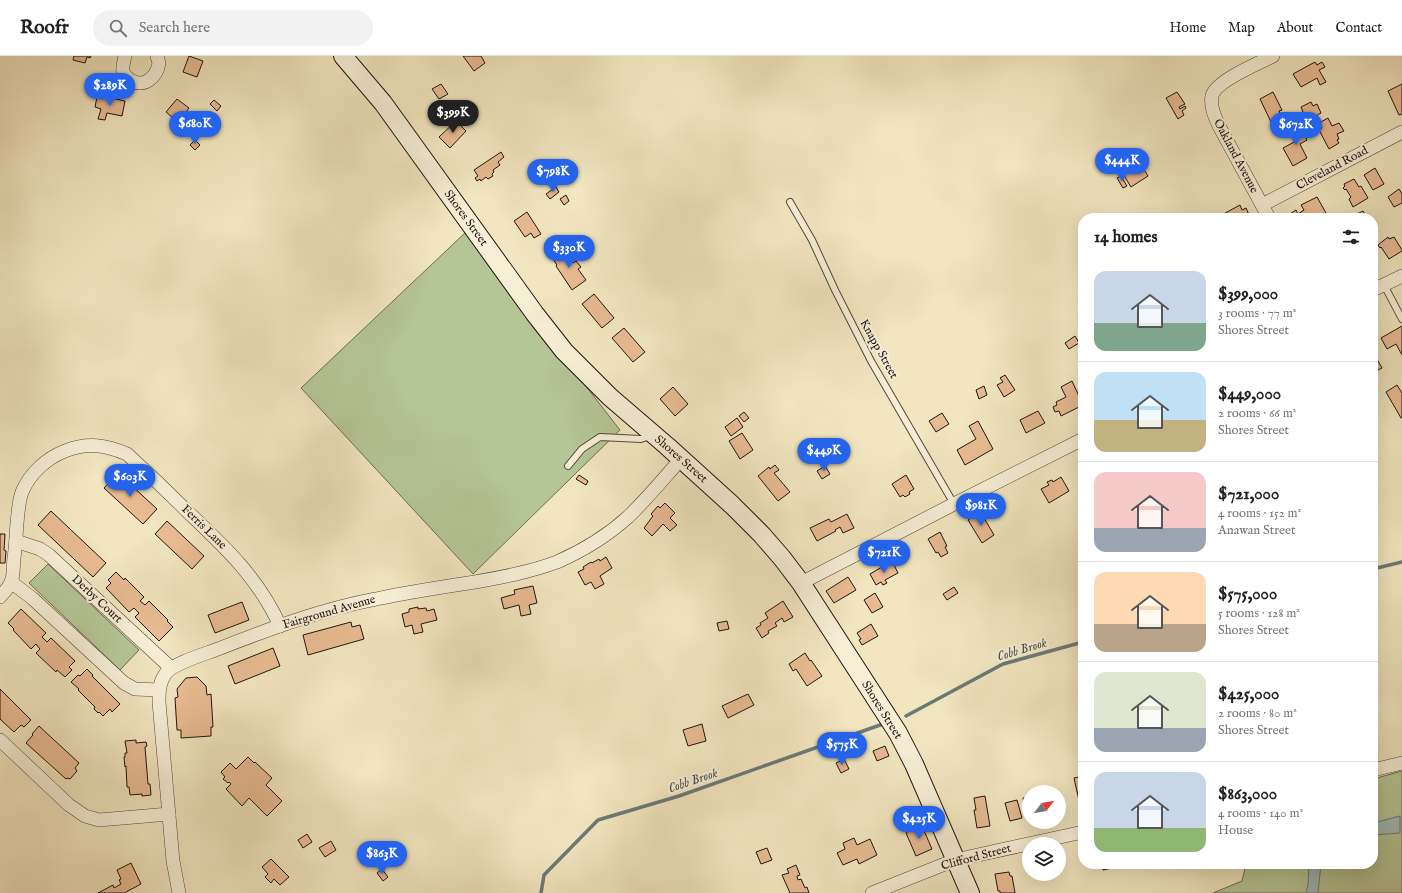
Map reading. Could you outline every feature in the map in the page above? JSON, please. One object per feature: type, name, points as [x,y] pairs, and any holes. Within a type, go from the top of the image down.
[{"type":"street","points":[[125,56],[123,72],[128,78],[139,83],[147,82],[156,72],[160,63],[157,56]]},
{"type":"street","name":"Shores Street","points":[[343,56],[382,103],[554,339],[610,398],[654,435],[753,525],[771,545],[801,584],[898,733],[914,764],[970,893]]},
{"type":"street","name":"Oakland Avenue","points":[[1266,213],[1219,126],[1214,114],[1211,98],[1216,88],[1229,79],[1273,56]]},
{"type":"street","name":"Cleveland Road","points":[[1262,205],[1402,132]]},
{"type":"street","points":[[1378,288],[1402,276]]},
{"type":"street","points":[[801,584],[1078,442]]},
{"type":"street","name":"Ferris Lane","points":[[0,597],[11,582],[19,505],[22,492],[30,478],[38,469],[59,453],[86,445],[112,448],[127,454],[229,550],[255,581],[280,626]]},
{"type":"street","name":"Fairground Avenue","points":[[171,668],[280,626],[362,602],[510,576],[557,562],[589,545],[618,525],[639,507],[681,459]]},
{"type":"street","name":"Derby Court","points":[[16,541],[40,548],[49,555],[171,668]]},
{"type":"street","points":[[11,582],[32,598],[124,683],[135,689],[159,690]]},
{"type":"street","points":[[171,668],[163,679],[159,690],[173,861],[179,893]]},
{"type":"street","points":[[0,740],[69,805],[85,816],[93,819],[105,819],[169,814]]},
{"type":"street","points":[[1378,769],[1402,764]]},
{"type":"street","name":"Clifford Street","points":[[872,893],[955,860],[1078,833]]},
{"type":"lane","name":"Knapp Street","points":[[790,202],[812,240],[835,290],[871,361],[954,504]]},
{"type":"lane","points":[[1378,288],[1402,319]]},
{"type":"lane","points":[[568,466],[582,449],[600,437],[641,439],[654,435]]},
{"type":"green space","points":[[466,232],[620,430],[473,574],[301,388]]},
{"type":"green space","points":[[48,564],[139,650],[120,670],[29,583]]},
{"type":"green space","points":[[1402,771],[1402,893],[1213,893],[1242,881],[1245,869],[1378,869],[1378,778]]},
{"type":"water","points":[[1400,816],[1400,833],[1378,835],[1378,822]]},
{"type":"water","points":[[1309,869],[1320,869],[1318,893],[1306,893]]},
{"type":"building","points":[[74,56],[91,56],[90,58],[87,57],[85,63],[73,60]]},
{"type":"building","points":[[189,56],[203,61],[197,77],[183,72]]},
{"type":"building","points":[[463,56],[481,56],[485,63],[474,71]]},
{"type":"building","points":[[1315,62],[1317,65],[1322,62],[1325,67],[1319,70],[1326,82],[1320,85],[1317,78],[1301,87],[1293,74]]},
{"type":"building","points":[[441,84],[448,94],[439,99],[432,89]]},
{"type":"building","points":[[1402,84],[1402,114],[1399,115],[1388,91]]},
{"type":"building","points":[[1177,92],[1185,104],[1179,107],[1180,109],[1185,106],[1186,108],[1182,111],[1184,115],[1178,119],[1166,98]]},
{"type":"building","points":[[1273,92],[1282,110],[1279,111],[1281,116],[1271,122],[1260,99]]},
{"type":"building","points":[[103,96],[125,101],[122,116],[107,113],[105,120],[98,119],[101,109],[95,107],[97,97],[103,99]]},
{"type":"building","points":[[177,99],[189,108],[178,122],[166,112]]},
{"type":"building","points":[[214,100],[221,106],[217,111],[210,104]]},
{"type":"building","points":[[1311,102],[1313,106],[1317,104],[1321,113],[1312,118],[1313,120],[1308,123],[1307,120],[1305,121],[1301,113],[1303,112],[1301,107]]},
{"type":"building","points":[[1328,118],[1332,126],[1339,123],[1344,131],[1337,134],[1339,139],[1337,140],[1339,143],[1329,149],[1319,130],[1322,128],[1319,123]]},
{"type":"building","points":[[456,121],[466,131],[450,148],[439,137]]},
{"type":"building","points":[[1299,124],[1307,140],[1300,144],[1307,158],[1293,166],[1283,148],[1296,141],[1290,129]]},
{"type":"building","points":[[195,140],[200,145],[195,150],[190,145]]},
{"type":"building","points":[[501,152],[504,157],[498,162],[500,165],[493,170],[493,176],[488,179],[486,177],[481,181],[480,179],[477,181],[475,178],[478,176],[474,170]]},
{"type":"building","points":[[1129,158],[1131,161],[1137,158],[1148,176],[1131,187],[1120,169],[1126,165],[1124,161]]},
{"type":"building","points":[[1375,168],[1384,184],[1373,190],[1364,175]]},
{"type":"building","points":[[1121,176],[1127,186],[1123,188],[1117,178]]},
{"type":"building","points":[[1354,179],[1359,187],[1361,186],[1368,198],[1353,207],[1349,199],[1351,197],[1346,189],[1345,190],[1343,188],[1345,186],[1344,184]]},
{"type":"building","points":[[556,187],[559,192],[550,199],[546,194]]},
{"type":"building","points":[[1399,189],[1402,194],[1402,203],[1394,207],[1388,197]]},
{"type":"building","points":[[566,195],[569,201],[564,205],[560,199]]},
{"type":"building","points":[[1317,197],[1326,213],[1300,213],[1304,210],[1301,205]]},
{"type":"building","points":[[1240,205],[1242,210],[1246,208],[1248,213],[1225,213]]},
{"type":"building","points":[[527,212],[541,234],[534,238],[531,233],[525,237],[514,221]]},
{"type":"building","points":[[1388,237],[1389,239],[1394,237],[1402,250],[1389,259],[1378,245]]},
{"type":"building","points":[[563,248],[573,263],[576,261],[581,267],[578,269],[586,280],[572,290],[551,256]]},
{"type":"building","points":[[594,294],[614,318],[602,328],[582,304]]},
{"type":"building","points":[[1402,326],[1402,355],[1396,344],[1387,349],[1381,338]]},
{"type":"building","points":[[624,328],[645,352],[633,362],[612,338]]},
{"type":"building","points":[[1075,336],[1078,341],[1078,344],[1069,349],[1065,343]]},
{"type":"building","points":[[1378,361],[1382,368],[1378,370]]},
{"type":"building","points":[[1005,375],[1015,390],[1004,397],[997,385],[1003,382],[1000,378]]},
{"type":"building","points":[[1072,381],[1078,394],[1078,408],[1061,416],[1059,411],[1055,412],[1053,407],[1057,405],[1056,402],[1066,397],[1061,387]]},
{"type":"building","points":[[1397,385],[1402,393],[1402,418],[1386,392]]},
{"type":"building","points":[[984,386],[987,395],[979,399],[976,390]]},
{"type":"building","points":[[673,387],[688,404],[675,416],[660,399]]},
{"type":"building","points":[[1038,411],[1045,423],[1026,433],[1020,420]]},
{"type":"building","points":[[744,412],[749,418],[744,422],[739,416]]},
{"type":"building","points":[[942,413],[949,424],[936,432],[929,421]]},
{"type":"building","points":[[737,418],[743,427],[731,436],[725,427]]},
{"type":"building","points":[[978,421],[993,449],[965,465],[957,450],[976,439],[969,426]]},
{"type":"building","points":[[742,433],[753,450],[740,459],[729,441]]},
{"type":"building","points":[[775,465],[779,470],[774,473],[790,492],[778,501],[758,476],[769,467],[770,469]]},
{"type":"building","points":[[825,466],[830,474],[822,479],[817,471]]},
{"type":"building","points":[[118,473],[157,509],[143,524],[104,488]]},
{"type":"building","points":[[579,475],[588,481],[586,485],[576,479]]},
{"type":"building","points":[[906,475],[914,489],[905,497],[903,495],[900,497],[892,484]]},
{"type":"building","points":[[1061,477],[1069,491],[1049,503],[1041,489],[1049,485],[1047,482],[1052,480],[1053,482]]},
{"type":"building","points":[[665,503],[675,513],[670,518],[677,525],[670,531],[663,524],[652,536],[644,528],[653,516],[651,514],[658,506],[660,508]]},
{"type":"building","points":[[51,511],[106,563],[93,577],[38,525]]},
{"type":"building","points":[[980,511],[994,535],[982,543],[968,520],[972,517],[971,516]]},
{"type":"building","points":[[847,514],[854,528],[843,533],[840,527],[835,530],[836,531],[817,541],[810,528],[829,519],[831,522]]},
{"type":"building","points":[[167,521],[204,556],[192,569],[155,534]]},
{"type":"building","points":[[940,532],[947,546],[945,547],[948,553],[941,557],[938,552],[936,553],[928,539]]},
{"type":"building","points":[[0,534],[5,534],[5,563],[0,563]]},
{"type":"building","points":[[606,557],[612,568],[600,576],[604,584],[595,589],[591,582],[585,585],[578,572],[584,569],[583,567],[591,562],[592,563],[599,559],[600,561]]},
{"type":"building","points":[[892,561],[898,573],[885,580],[887,583],[883,585],[881,582],[876,585],[870,574]]},
{"type":"building","points":[[116,572],[124,580],[125,578],[144,597],[140,601],[145,605],[149,601],[173,627],[159,641],[135,617],[139,613],[134,608],[129,612],[106,588],[111,583],[108,580]]},
{"type":"building","points":[[848,577],[856,590],[834,603],[826,591]]},
{"type":"building","points":[[533,586],[537,603],[529,605],[531,614],[521,616],[519,605],[504,609],[501,598],[515,594],[514,590]]},
{"type":"building","points":[[954,587],[958,593],[947,600],[943,594]]},
{"type":"building","points":[[875,593],[883,607],[872,613],[864,600]]},
{"type":"building","points":[[783,601],[793,617],[784,622],[782,618],[775,623],[777,626],[768,631],[769,633],[762,638],[756,628],[761,625],[760,623],[768,618],[765,613]]},
{"type":"building","points":[[242,602],[249,620],[215,633],[208,615]]},
{"type":"building","points":[[418,607],[418,609],[426,608],[427,611],[434,609],[437,620],[421,624],[423,632],[414,634],[412,625],[405,627],[402,614],[409,612],[409,609]]},
{"type":"building","points":[[21,609],[46,633],[42,637],[47,642],[51,638],[75,661],[69,667],[72,670],[65,677],[57,670],[56,672],[36,653],[40,649],[36,644],[31,649],[8,623]]},
{"type":"building","points":[[727,621],[729,629],[719,631],[717,623]]},
{"type":"building","points":[[351,622],[352,627],[360,625],[364,639],[308,655],[303,635]]},
{"type":"building","points":[[871,624],[878,636],[862,645],[859,640],[861,639],[857,633]]},
{"type":"building","points":[[273,648],[280,666],[235,684],[228,666]]},
{"type":"building","points":[[805,653],[822,676],[807,686],[796,669],[793,671],[789,664]]},
{"type":"building","points":[[87,669],[120,704],[112,712],[110,709],[103,716],[99,712],[98,713],[94,709],[95,707],[71,682]]},
{"type":"building","points":[[197,677],[206,686],[207,695],[211,694],[213,727],[211,727],[211,736],[181,738],[181,730],[177,730],[175,698],[178,697],[177,689],[186,678]]},
{"type":"building","points":[[0,689],[31,720],[24,727],[21,725],[14,732],[0,719]]},
{"type":"building","points":[[748,694],[754,705],[728,718],[722,706]]},
{"type":"building","points":[[702,724],[706,741],[688,746],[683,730]]},
{"type":"building","points":[[39,726],[79,763],[75,768],[77,771],[70,779],[66,779],[26,743]]},
{"type":"building","points":[[136,740],[136,743],[146,742],[147,746],[145,747],[148,784],[150,784],[151,795],[130,795],[129,787],[127,787],[124,757],[125,753],[127,753],[125,741]]},
{"type":"building","points":[[885,746],[889,756],[877,761],[873,751]]},
{"type":"building","points":[[248,757],[272,778],[266,785],[282,801],[267,816],[249,798],[242,806],[226,789],[231,784],[223,779],[225,777],[221,772],[230,763],[236,769]]},
{"type":"building","points":[[844,759],[849,769],[841,773],[836,763]]},
{"type":"building","points":[[1078,777],[1078,796],[1074,778]]},
{"type":"building","points":[[985,796],[990,826],[977,828],[974,798]]},
{"type":"building","points":[[1017,800],[1022,818],[1010,821],[1005,803]]},
{"type":"building","points":[[918,824],[919,827],[922,826],[932,849],[916,856],[906,833],[909,831],[908,828]]},
{"type":"building","points":[[307,834],[312,842],[303,848],[298,840]]},
{"type":"building","points":[[854,838],[857,845],[870,839],[877,855],[859,864],[857,859],[843,865],[837,853],[845,849],[843,843]]},
{"type":"building","points":[[331,841],[336,850],[325,857],[319,848]]},
{"type":"building","points":[[767,848],[772,860],[761,864],[756,852]]},
{"type":"building","points":[[271,859],[289,877],[280,885],[274,879],[271,883],[265,877],[268,874],[262,867]]},
{"type":"building","points":[[131,863],[141,884],[126,893],[98,893],[113,885],[114,888],[121,884],[119,880],[121,879],[117,870]]},
{"type":"building","points":[[796,865],[800,875],[797,876],[798,880],[801,879],[805,888],[807,887],[809,893],[790,893],[782,875],[789,873],[787,869]]},
{"type":"building","points":[[382,869],[388,877],[383,881],[377,873]]},
{"type":"building","points":[[1009,872],[1010,876],[1012,876],[1015,893],[1000,893],[1000,891],[998,891],[995,874]]},
{"type":"waterway","name":"Cobb Brook","points":[[1378,568],[1402,562]]},
{"type":"waterway","name":"Cobb Brook","points":[[906,716],[1003,664],[1078,643]]},
{"type":"waterway","name":"Cobb Brook","points":[[541,893],[544,875],[598,820],[679,796],[883,724]]}]
